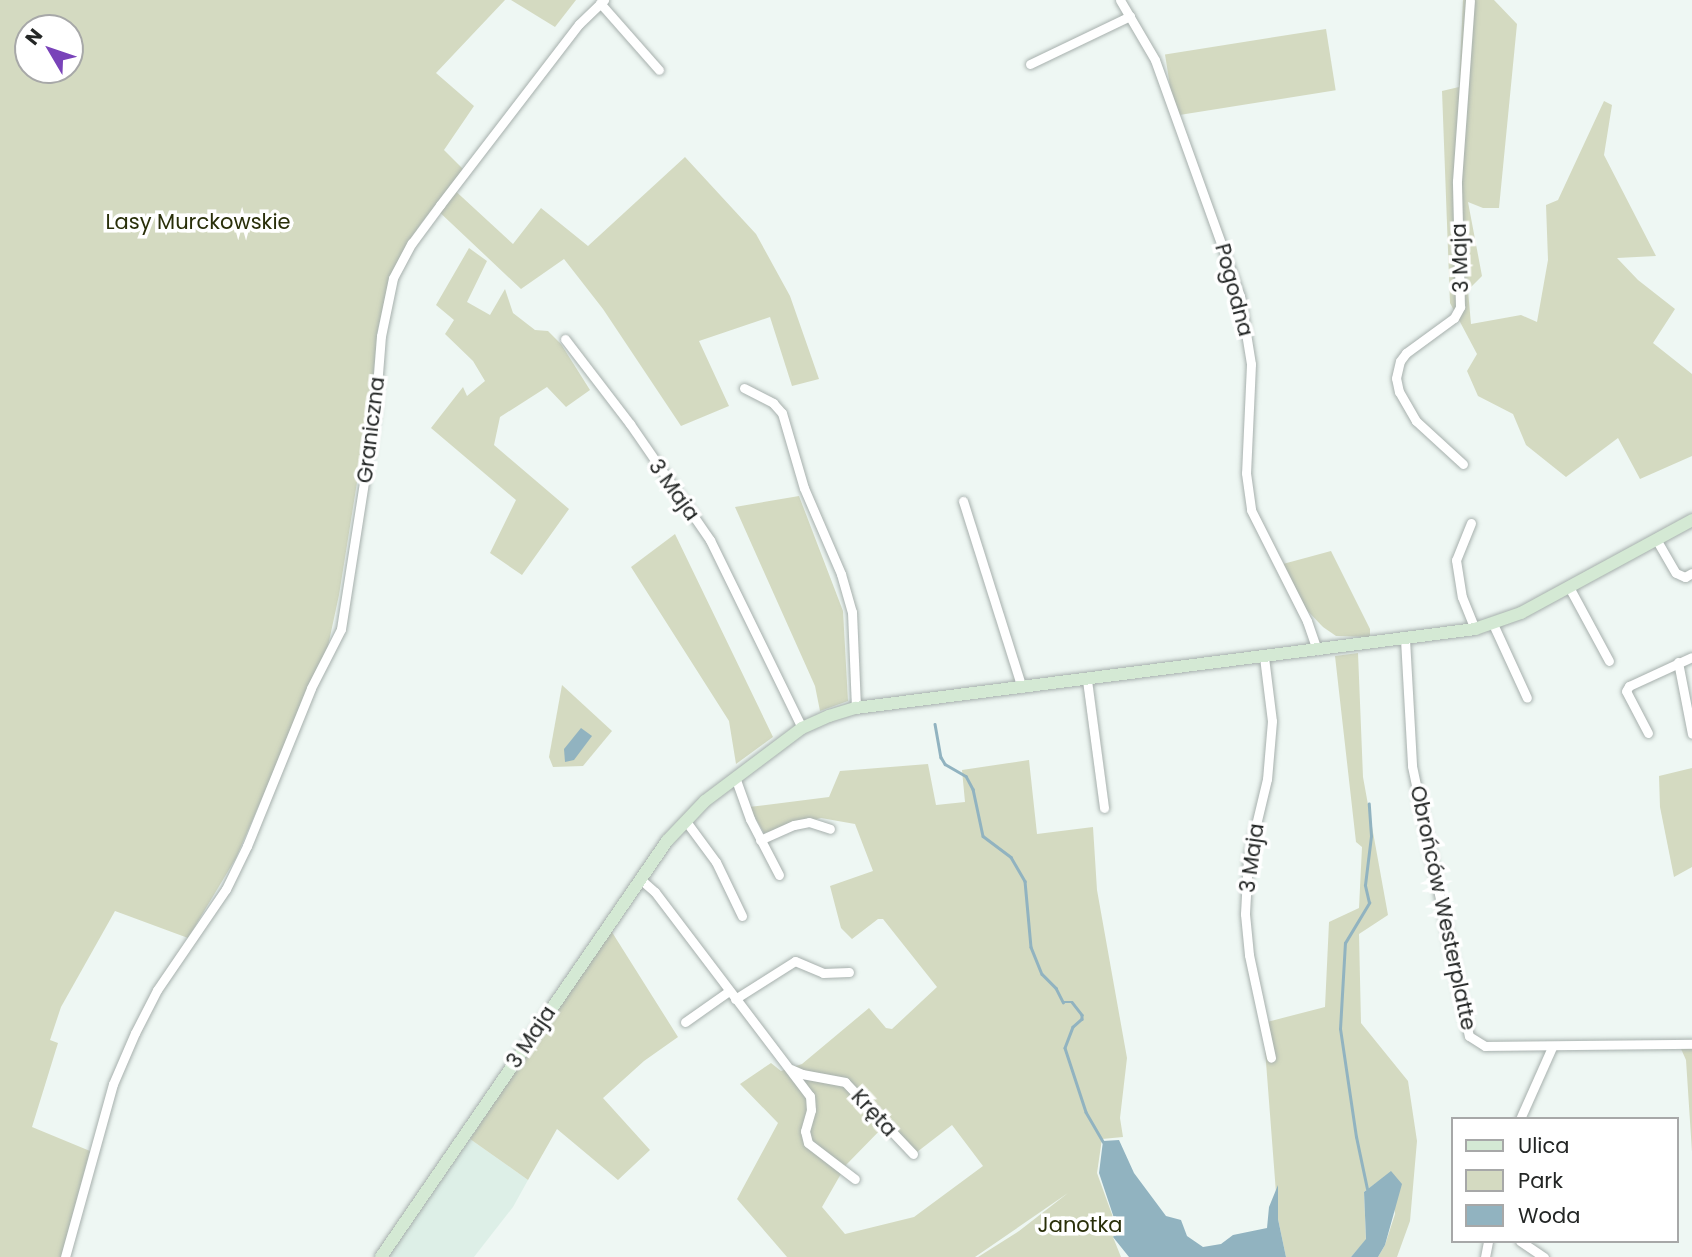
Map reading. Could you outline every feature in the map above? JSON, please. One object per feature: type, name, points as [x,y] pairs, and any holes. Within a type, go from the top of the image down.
[{"type":"street","name":"Pogodna","points":[[1120,0],[1155,60],[1240,296],[1251,364],[1246,473],[1251,510],[1307,621],[1317,650]]},
{"type":"street","name":"3 Maja","points":[[1463,464],[1416,421],[1399,392],[1395,378],[1400,361],[1406,353],[1454,318],[1460,307],[1457,181],[1470,0]]},
{"type":"street","name":"Graniczna","points":[[65,1257],[113,1084],[135,1033],[157,990],[219,899],[247,846],[311,688],[341,629],[375,412],[381,336],[393,278],[412,243],[440,205],[579,24],[602,1],[659,70]]},
{"type":"street","points":[[1030,64],[1130,16]]},
{"type":"street","name":"3 Maja","points":[[565,339],[622,413],[709,540],[802,728]]},
{"type":"street","points":[[744,388],[773,403],[782,412],[804,488],[841,574],[852,612],[856,708]]},
{"type":"street","points":[[963,501],[1022,688]]},
{"type":"street","name":"3 Maja","points":[[381,1257],[639,878],[685,820],[734,777],[802,728],[856,708],[1475,629],[1493,624],[1569,587],[1692,520]]},
{"type":"street","points":[[1471,523],[1456,560],[1462,597],[1475,629]]},
{"type":"street","points":[[1656,539],[1676,573],[1685,577],[1692,573]]},
{"type":"street","points":[[1569,587],[1609,661]]},
{"type":"street","points":[[1493,624],[1527,698]]},
{"type":"street","name":"Obrońców Westerplatte","points":[[1405,639],[1412,766],[1469,1036],[1485,1046],[1692,1044]]},
{"type":"street","name":"3 Maja","points":[[1265,657],[1272,721],[1266,779],[1248,858],[1245,914],[1249,955],[1271,1058]]},
{"type":"street","points":[[1648,733],[1626,691],[1692,657]]},
{"type":"street","points":[[1678,662],[1692,734]]},
{"type":"street","points":[[1087,680],[1104,808]]},
{"type":"street","points":[[734,777],[760,840],[779,875]]},
{"type":"street","points":[[685,820],[716,862],[742,916]]},
{"type":"street","points":[[760,840],[794,825],[809,822],[830,829]]},
{"type":"street","points":[[639,878],[655,892],[791,1069],[811,1102],[805,1132],[808,1143],[855,1179]]},
{"type":"street","points":[[735,999],[795,961],[823,973],[849,972]]},
{"type":"street","points":[[685,1022],[729,991]]},
{"type":"street","points":[[1521,1117],[1552,1047]]},
{"type":"street","name":"Kręta","points":[[791,1069],[802,1074],[836,1078],[845,1082],[913,1154]]},
{"type":"street","points":[[1523,1243],[1544,1257]]},
{"type":"shaded area","points":[[470,1139],[528,1180],[513,1207],[474,1257],[388,1257]]},
{"type":"green space","name":"Lasy Murckowskie","points":[[0,0],[505,0],[436,73],[474,106],[444,150],[463,169],[450,186],[513,244],[541,208],[588,246],[685,157],[756,234],[790,296],[819,379],[792,386],[770,317],[699,341],[729,406],[681,426],[603,309],[564,259],[521,289],[434,207],[420,225],[389,281],[378,329],[372,389],[339,595],[328,646],[236,858],[188,938],[115,911],[61,1007],[50,1040],[58,1043],[32,1127],[90,1151],[61,1257],[0,1257]]},
{"type":"green space","points":[[511,0],[576,0],[555,27]]},
{"type":"green space","points":[[1463,0],[1494,0],[1517,24],[1499,208],[1483,208],[1468,202],[1482,276],[1468,290],[1471,324],[1521,315],[1537,322],[1548,260],[1546,205],[1558,200],[1604,101],[1612,105],[1604,155],[1656,256],[1617,258],[1638,280],[1675,309],[1653,343],[1692,374],[1692,456],[1640,479],[1618,438],[1566,477],[1526,445],[1513,414],[1478,396],[1467,371],[1477,354],[1450,303],[1442,91],[1459,87]]},
{"type":"green space","points":[[1326,29],[1336,90],[1175,116],[1165,54]]},
{"type":"green space","points":[[469,248],[487,261],[467,302],[490,315],[505,289],[513,313],[535,330],[548,331],[561,344],[590,390],[566,407],[547,387],[500,417],[494,445],[569,509],[522,575],[490,553],[516,500],[431,428],[463,387],[467,396],[485,381],[473,361],[445,334],[454,320],[436,305]]},
{"type":"green space","points":[[799,496],[843,611],[848,701],[820,711],[815,686],[735,507]]},
{"type":"green space","points":[[675,534],[773,737],[736,764],[729,721],[631,567]]},
{"type":"green space","points":[[1331,551],[1370,629],[1370,637],[1336,636],[1323,627],[1301,604],[1283,564]]},
{"type":"green space","points":[[1358,653],[1363,777],[1388,915],[1359,934],[1361,1023],[1408,1081],[1417,1141],[1410,1221],[1397,1257],[1378,1257],[1395,1214],[1391,1172],[1364,1192],[1366,1240],[1351,1257],[1286,1257],[1278,1219],[1263,1023],[1325,1007],[1329,922],[1359,908],[1362,847],[1356,842],[1335,656]]},
{"type":"green space","points":[[562,685],[612,731],[583,766],[553,767],[549,757]]},
{"type":"green space","name":"Janotka","points":[[1029,760],[1037,834],[1093,827],[1097,890],[1127,1058],[1120,1118],[1123,1137],[1102,1139],[1097,1173],[1118,1231],[1113,1237],[1121,1257],[978,1257],[1019,1231],[1068,1193],[975,1257],[787,1257],[737,1199],[778,1123],[740,1084],[771,1063],[781,1071],[802,1064],[869,1008],[886,1028],[892,1029],[937,987],[883,919],[878,919],[852,939],[841,928],[830,886],[873,871],[855,824],[821,818],[764,833],[749,807],[829,797],[840,771],[928,764],[936,805],[965,802],[962,770]],"holes":[[[888,1122],[917,1152],[952,1125],[983,1166],[914,1217],[845,1234],[822,1207],[846,1165]]]},
{"type":"green space","points":[[1692,768],[1692,867],[1674,877],[1660,807],[1659,776]]},
{"type":"green space","points":[[610,929],[678,1037],[644,1061],[603,1098],[650,1150],[618,1180],[557,1129],[528,1180],[470,1139]]},
{"type":"green space","points":[[1678,1042],[1692,1046],[1692,1152],[1686,1060]]},
{"type":"water","points":[[581,728],[592,736],[574,760],[565,762],[564,749]]},
{"type":"water","points":[[1119,1140],[1134,1173],[1166,1216],[1181,1220],[1187,1236],[1203,1247],[1221,1244],[1233,1235],[1267,1228],[1269,1207],[1278,1185],[1278,1219],[1286,1257],[1129,1257],[1113,1237],[1118,1230],[1099,1173],[1103,1141]]},
{"type":"water","points":[[1391,1171],[1402,1184],[1385,1245],[1378,1257],[1351,1257],[1366,1239],[1364,1192]]},
{"type":"waterway","points":[[935,724],[941,757],[945,764],[966,776],[973,789],[983,836],[1011,857],[1025,881],[1031,947],[1042,974],[1056,988],[1063,1002],[1072,1002],[1082,1015],[1082,1019],[1073,1027],[1065,1048],[1086,1112],[1103,1141]]},
{"type":"waterway","points":[[1367,1189],[1356,1137],[1340,1029],[1345,943],[1369,903],[1365,885],[1371,836],[1369,804]]}]
